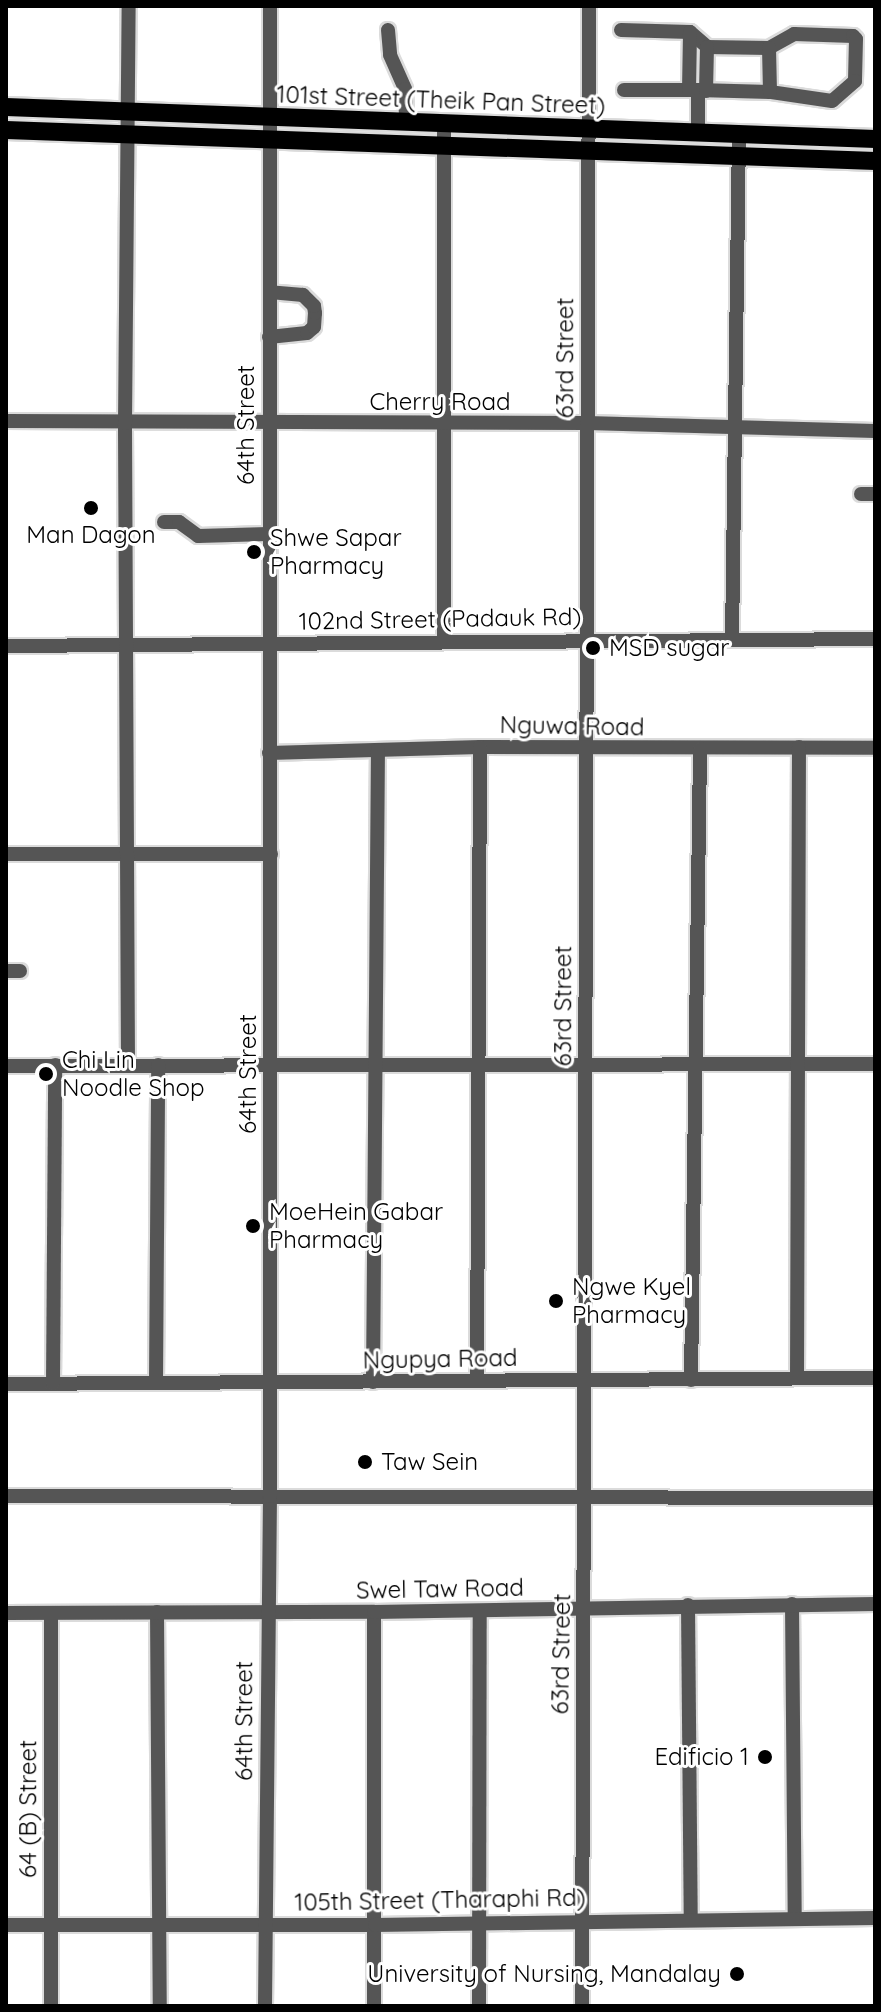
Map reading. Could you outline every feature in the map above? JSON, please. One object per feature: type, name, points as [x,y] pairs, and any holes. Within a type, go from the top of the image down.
[{"type":"main road","name":"101st Street (Theik Pan Street)","points":[[6,107],[589,131],[875,139]]},
{"type":"main road","name":"101st Street (Theik Pan Street)","points":[[6,130],[875,161]]},
{"type":"street","points":[[128,1065],[125,423],[129,6]]},
{"type":"street","points":[[270,6],[272,117]]},
{"type":"street","name":"63rd Street","points":[[582,2006],[589,6]]},
{"type":"street","points":[[388,30],[390,55],[405,89],[406,123]]},
{"type":"street","points":[[621,30],[690,32],[707,47],[769,48],[794,34],[853,36],[856,39],[855,81],[836,99],[829,101],[770,92],[624,90]]},
{"type":"street","points":[[690,32],[698,90],[698,133]]},
{"type":"street","points":[[698,90],[707,47]]},
{"type":"street","points":[[769,48],[770,92]]},
{"type":"street","name":"64th Street","points":[[265,2006],[271,854],[267,424],[272,117]]},
{"type":"street","points":[[444,124],[444,642]]},
{"type":"street","points":[[732,640],[739,134]]},
{"type":"street","points":[[269,337],[307,333],[314,327],[315,313],[303,295],[270,292]]},
{"type":"street","name":"Cherry Road","points":[[6,421],[446,425],[587,423],[875,431]]},
{"type":"street","points":[[164,522],[179,522],[198,536],[268,534]]},
{"type":"street","name":"102nd Street (Padauk Rd)","points":[[6,646],[875,639]]},
{"type":"street","points":[[477,1380],[480,747]]},
{"type":"street","name":"Nguwa Road","points":[[269,753],[480,747],[875,748]]},
{"type":"street","points":[[797,1378],[801,1064],[799,747]]},
{"type":"street","points":[[691,1380],[693,1066],[700,749]]},
{"type":"street","points":[[373,1382],[378,750]]},
{"type":"street","points":[[6,854],[271,854]]},
{"type":"street","points":[[6,1066],[875,1064]]},
{"type":"street","points":[[53,1384],[55,1065]]},
{"type":"street","points":[[156,1382],[158,1065]]},
{"type":"street","name":"Ngupya Road","points":[[6,1384],[875,1378]]},
{"type":"street","points":[[6,1496],[875,1498]]},
{"type":"street","points":[[792,1604],[795,1918]]},
{"type":"street","name":"Swel Taw Road","points":[[6,1613],[480,1611],[875,1604]]},
{"type":"street","points":[[688,1605],[691,1919]]},
{"type":"street","points":[[479,2006],[480,1611]]},
{"type":"street","points":[[157,1612],[160,2006]]},
{"type":"street","points":[[374,1612],[374,2006]]},
{"type":"street","name":"64 (B) Street","points":[[51,1613],[51,2006]]},
{"type":"street","name":"105th Street (Tharaphi Rd)","points":[[6,1925],[375,1925],[875,1918]]},
{"type":"place","name":"Man Dagon","points":[[91,508]]},
{"type":"place","name":"Shwe Sapar Pharmacy","points":[[254,552]]},
{"type":"place","name":"MSD sugar","points":[[593,648]]},
{"type":"place","name":"Chi Lin Noodle Shop","points":[[46,1074]]},
{"type":"place","name":"MoeHein Gabar Pharmacy","points":[[253,1226]]},
{"type":"place","name":"Ngwe Kyel Pharmacy","points":[[556,1301]]},
{"type":"place","name":"Taw Sein","points":[[365,1462]]},
{"type":"place","name":"Edificio 1","points":[[765,1757]]},
{"type":"place","name":"University of Nursing, Mandalay","points":[[737,1974]]}]
